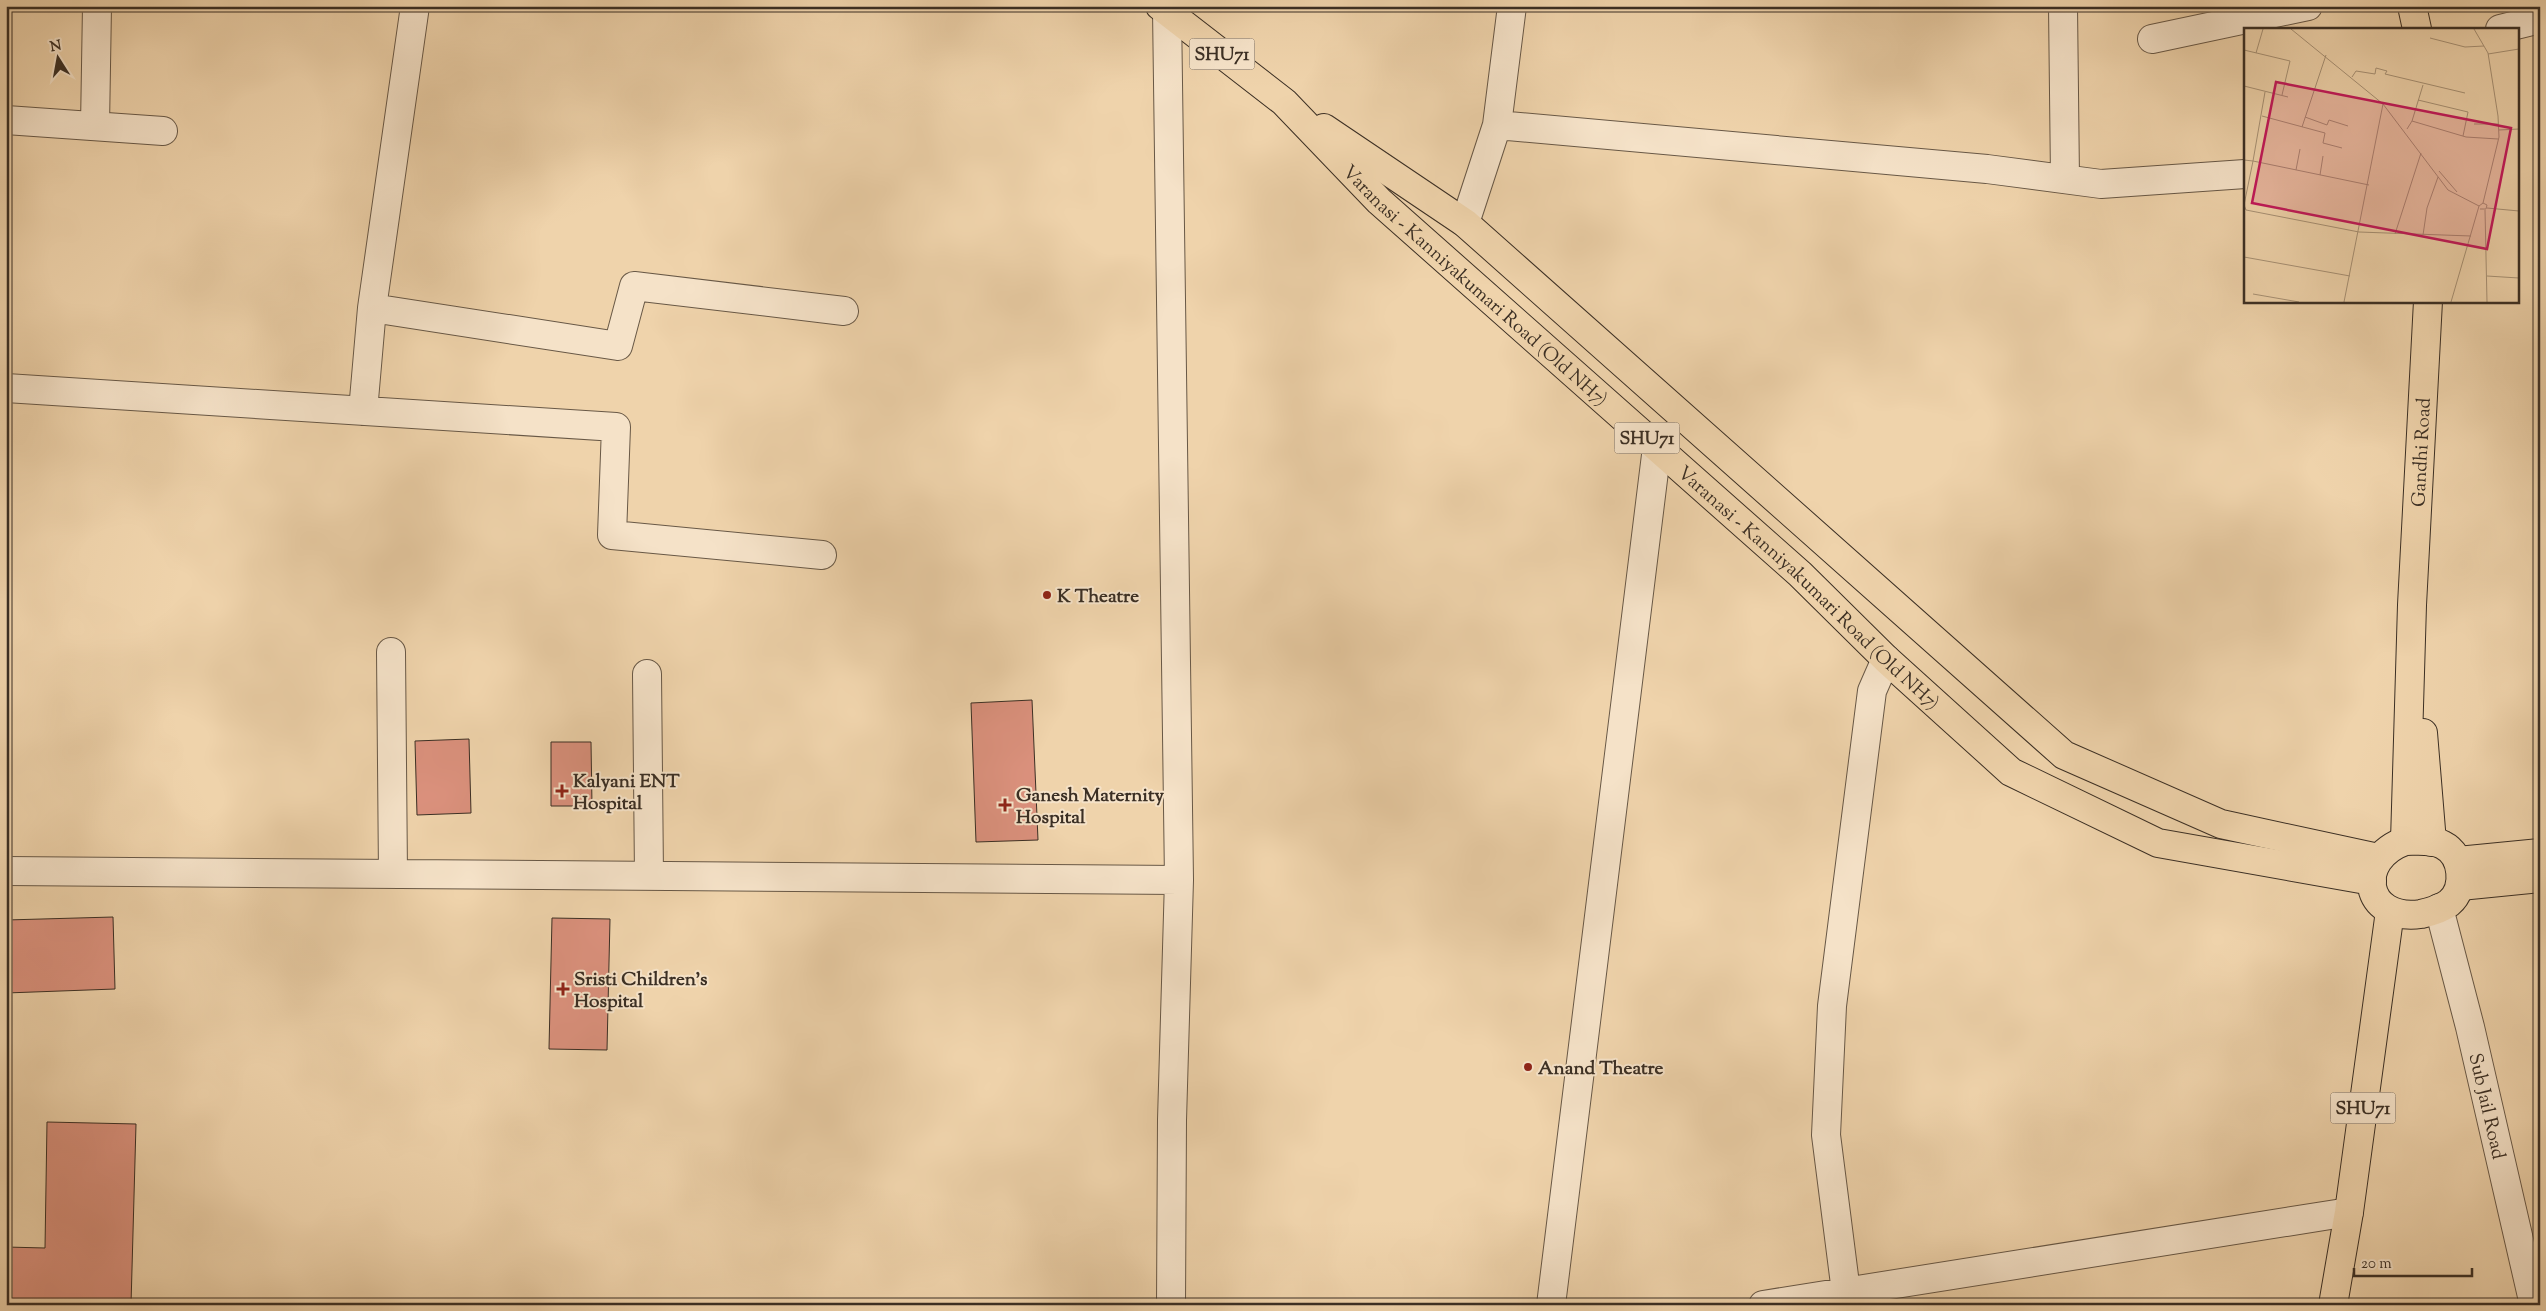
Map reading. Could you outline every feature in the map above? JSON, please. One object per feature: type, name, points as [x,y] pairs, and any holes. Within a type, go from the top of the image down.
[{"type":"main road","points":[[2412,6],[2418,28]]},
{"type":"main road","name":"Varanasi - Kanniyakumari Road (Old NH7)","points":[[1163,8],[1284,102],[1379,201],[1800,574],[1886,659],[2011,772],[2158,843],[2375,869]]},
{"type":"main road","points":[[1284,102],[1465,223],[2064,755],[2221,824],[2375,869]]},
{"type":"main road","name":"Gandhi Road","points":[[2412,605],[2428,302]]},
{"type":"main road","points":[[2405,840],[2412,605]]},
{"type":"main road","points":[[2412,605],[2432,842]]},
{"type":"main road","points":[[2405,840],[2432,842],[2447,848],[2459,873],[2456,895],[2439,908],[2414,914],[2390,911],[2378,902],[2372,891],[2375,869],[2384,851],[2405,840]]},
{"type":"main road","points":[[2459,873],[2540,853]]},
{"type":"main road","points":[[2459,873],[2540,878]]},
{"type":"main road","name":"SHU71","points":[[2333,1305],[2349,1212],[2390,911]]},
{"type":"street","points":[[94,126],[97,6]]},
{"type":"street","points":[[363,411],[372,308],[415,6]]},
{"type":"street","points":[[1465,223],[1497,125],[1512,6]]},
{"type":"street","points":[[2063,6],[2065,179]]},
{"type":"street","points":[[2152,39],[2308,6]]},
{"type":"street","points":[[1163,8],[1179,880],[1172,1120],[1171,1305]]},
{"type":"street","points":[[2504,28],[2540,19]]},
{"type":"street","points":[[6,120],[163,131]]},
{"type":"street","points":[[1497,125],[1987,169],[2101,184],[2244,174]]},
{"type":"street","points":[[372,308],[618,346],[634,286],[844,311]]},
{"type":"street","points":[[6,388],[616,427],[612,535],[822,555]]},
{"type":"street","points":[[1551,1305],[1657,446]]},
{"type":"street","points":[[391,652],[393,874]]},
{"type":"street","points":[[1846,1292],[1826,1136],[1832,1006],[1872,691],[1886,659]]},
{"type":"street","points":[[647,674],[649,876]]},
{"type":"street","points":[[6,871],[1179,880]]},
{"type":"street","name":"Sub Jail Road","points":[[2439,908],[2470,1027],[2534,1305]]},
{"type":"street","points":[[1763,1305],[2349,1212]]},
{"type":"building","points":[[1032,700],[1038,840],[976,842],[971,703]]},
{"type":"building","points":[[469,739],[471,813],[417,815],[415,741]]},
{"type":"building","points":[[551,742],[591,742],[592,806],[551,806]]},
{"type":"building","points":[[113,917],[115,989],[6,993],[6,920]]},
{"type":"building","points":[[552,918],[610,919],[607,1050],[549,1049]]},
{"type":"building","points":[[47,1122],[136,1124],[131,1305],[6,1305],[6,1247],[45,1248]]},
{"type":"place","name":"K Theatre","points":[[1047,595]]},
{"type":"place","name":"Kalyani ENT Hospital","points":[[562,791]]},
{"type":"place","name":"Ganesh Maternity Hospital","points":[[1005,805]]},
{"type":"place","name":"Sristi Children's Hospital","points":[[563,989]]},
{"type":"place","name":"Anand Theatre","points":[[1528,1067]]}]
